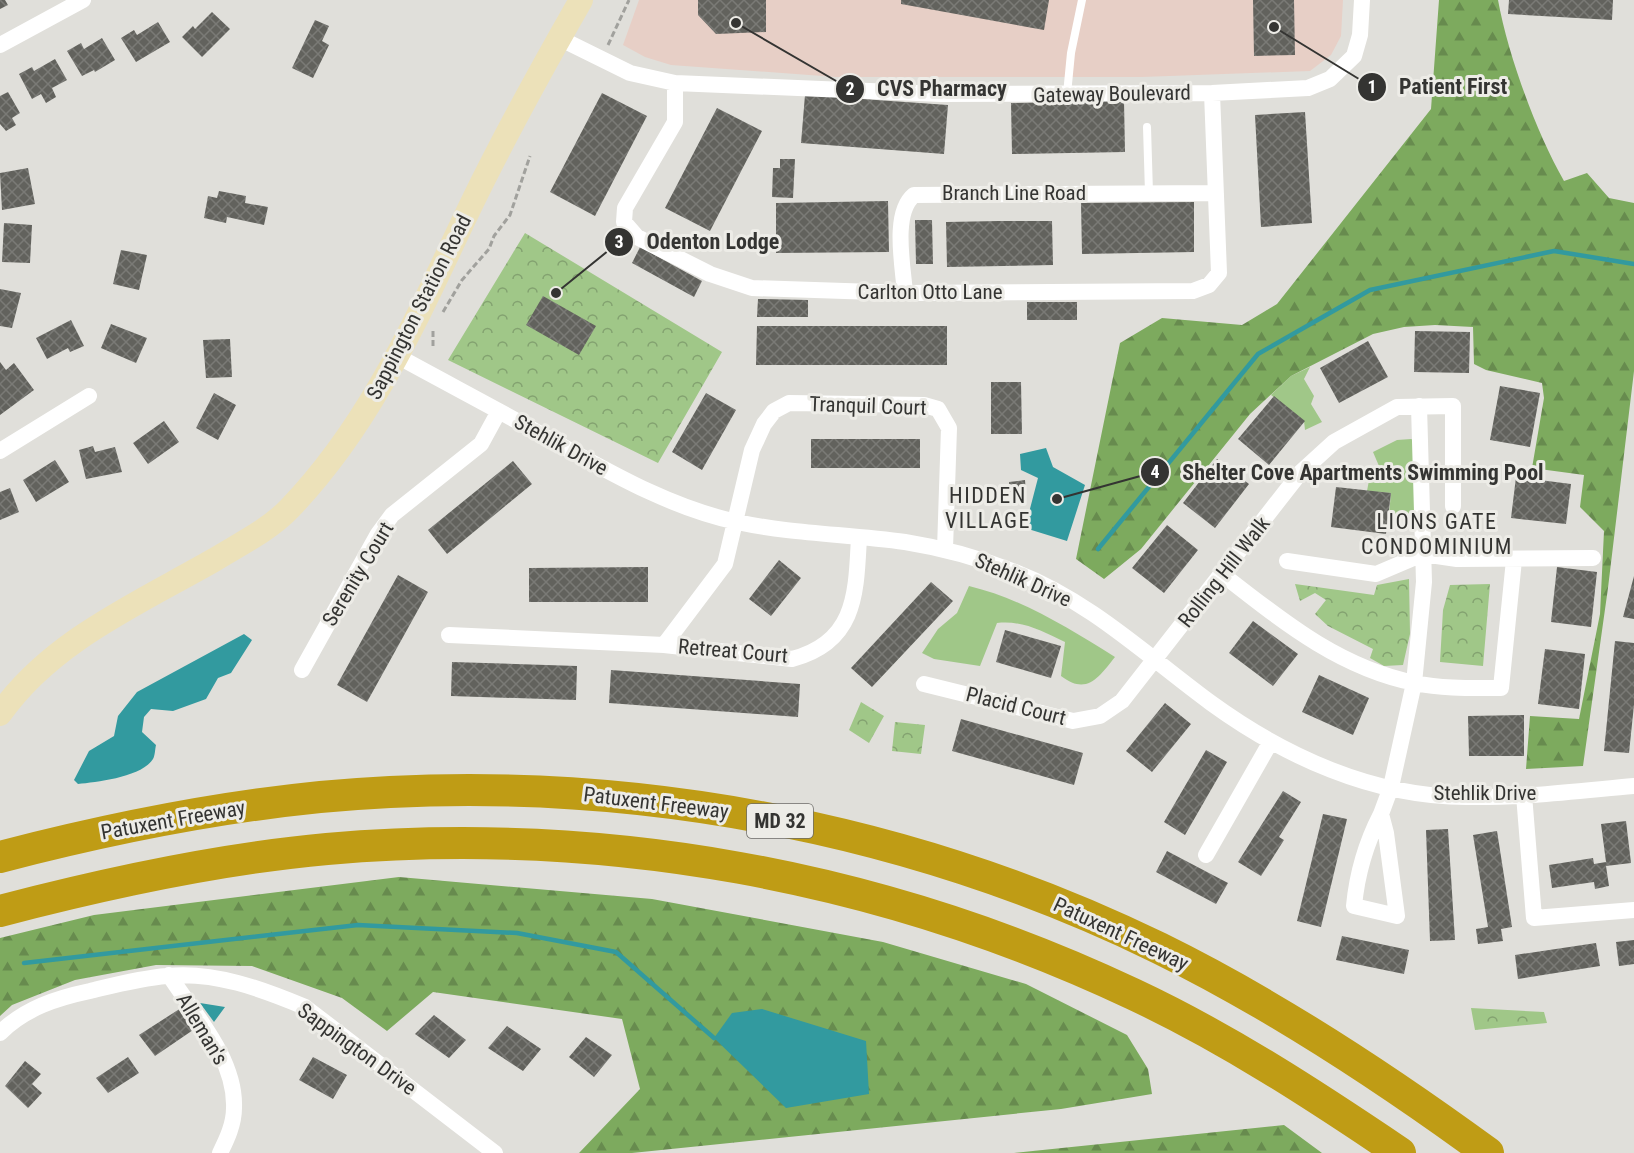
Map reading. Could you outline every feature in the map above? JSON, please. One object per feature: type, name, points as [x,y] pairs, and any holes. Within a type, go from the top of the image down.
[{"type":"highway","name":"Patuxent Freeway","points":[[0,857],[134,825],[209,812],[311,798],[389,792],[564,792],[648,799],[813,828],[892,847],[975,872],[1065,906],[1160,948],[1259,1002],[1353,1060],[1488,1153]]},
{"type":"highway","name":"MD 32","points":[[0,911],[143,877],[218,863],[323,849],[395,844],[472,842],[561,845],[644,852],[733,866],[805,879],[878,898],[960,922],[1043,954],[1135,995],[1229,1044],[1318,1098],[1400,1153]]},
{"type":"main road","name":"Sappington Station Road","points":[[0,712],[50,661],[81,637],[235,548],[286,512],[326,468],[358,424],[399,357],[508,130],[581,0]]},
{"type":"street","points":[[0,45],[83,0]]},
{"type":"street","name":"Gateway Boulevard","points":[[559,38],[630,73],[675,83],[941,94],[1212,93],[1308,88],[1330,79],[1354,56],[1360,35],[1362,0]]},
{"type":"street","name":"Carlton Otto Lane","points":[[675,83],[675,122],[625,208],[624,222],[637,237],[710,274],[752,288],[905,293],[1193,291],[1209,285],[1219,273],[1212,93]]},
{"type":"street","name":"Branch Line Road","points":[[905,293],[901,218],[906,202],[914,195],[1216,193]]},
{"type":"street","name":"Stehlik Drive","points":[[399,357],[614,474],[666,499],[736,522],[945,549],[1020,574],[1066,596],[1106,621],[1210,702],[1270,743],[1320,766],[1391,787],[1464,797],[1524,795],[1634,786]]},
{"type":"street","points":[[0,451],[88,396]]},
{"type":"street","name":"Tranquil Court","points":[[736,522],[752,450],[764,424],[774,411],[789,403],[924,405],[938,409],[949,428],[945,549]]},
{"type":"street","points":[[1381,814],[1386,833],[1397,916],[1354,906],[1356,887],[1370,835],[1391,787],[1414,683],[1424,582],[1419,406]]},
{"type":"street","name":"Rolling Hill Walk","points":[[1156,660],[1300,473],[1324,449],[1353,430],[1397,408],[1453,406],[1453,506]]},
{"type":"street","name":"Serenity Court","points":[[302,670],[378,534],[392,515],[481,444],[499,411]]},
{"type":"street","name":"Retreat Court","points":[[664,645],[725,564],[736,522]]},
{"type":"street","name":"Retreat Court","points":[[448,634],[664,645],[792,659],[811,654],[830,640],[848,616],[855,596],[859,537]]},
{"type":"street","points":[[1287,561],[1376,574],[1423,554],[1457,559],[1593,558]]},
{"type":"street","points":[[1222,574],[1293,629],[1327,651],[1357,666],[1414,683],[1449,687],[1501,688],[1514,560]]},
{"type":"street","name":"Placid Court","points":[[924,684],[1073,722],[1100,716],[1122,701],[1156,660]]},
{"type":"street","points":[[1206,855],[1270,743]]},
{"type":"street","points":[[1524,795],[1534,918],[1634,910]]},
{"type":"street","name":"Sappington Drive","points":[[0,1033],[34,1008],[63,997],[169,975],[230,981],[268,991],[305,1007],[495,1153]]},
{"type":"street","name":"Alleman's","points":[[169,975],[219,1050],[228,1073],[234,1108],[231,1127],[220,1153]]},
{"type":"lane","points":[[1067,94],[1071,53],[1082,0]]},
{"type":"lane","points":[[1147,127],[1149,193]]},
{"type":"path","points":[[608,47],[629,0]]},
{"type":"path","points":[[440,318],[462,280],[489,249],[494,236],[510,215],[530,156]]},
{"type":"path","points":[[433,346],[434,327]]},
{"type":"shaded area","points":[[639,0],[1343,0],[1341,36],[1331,55],[1310,71],[1142,77],[836,77],[671,65],[645,57],[623,45]]},
{"type":"green space","points":[[1439,0],[1498,0],[1524,93],[1543,140],[1564,181],[1587,173],[1609,198],[1634,203],[1634,371],[1608,588],[1583,766],[1526,769],[1530,716],[1579,719],[1600,614],[1604,531],[1580,507],[1584,475],[1532,468],[1544,398],[1542,383],[1486,370],[1474,364],[1473,327],[1435,325],[1404,327],[1373,334],[1291,376],[1250,414],[1141,549],[1104,579],[1076,559],[1120,343],[1162,318],[1242,325],[1277,304],[1431,109]]},
{"type":"green space","points":[[525,233],[722,352],[658,463],[448,360]]},
{"type":"green space","points":[[1310,367],[1304,379],[1314,396],[1311,404],[1322,422],[1305,430],[1304,421],[1271,395],[1291,376]]},
{"type":"green space","points":[[1397,440],[1414,440],[1414,514],[1389,514],[1391,493],[1367,491],[1370,475],[1379,466],[1373,452]]},
{"type":"green space","points":[[1409,579],[1410,634],[1403,665],[1384,666],[1370,658],[1373,649],[1328,626],[1315,614],[1326,600],[1315,593],[1300,601],[1295,584],[1374,595],[1377,585]]},
{"type":"green space","points":[[1490,584],[1483,666],[1440,662],[1443,610],[1450,585]]},
{"type":"green space","points":[[969,586],[1008,598],[1027,607],[1115,657],[1092,682],[1078,684],[1070,682],[1061,676],[1065,642],[1032,627],[1015,623],[997,623],[980,666],[934,659],[922,653],[938,629],[957,613]]},
{"type":"green space","points":[[861,702],[884,716],[869,743],[849,730]]},
{"type":"green space","points":[[895,722],[925,725],[921,754],[892,751]]},
{"type":"green space","points":[[399,877],[652,899],[883,942],[1026,984],[1127,1035],[1148,1069],[1152,1094],[1061,1109],[632,1153],[579,1153],[640,1089],[622,1019],[433,992],[387,1031],[342,998],[252,966],[156,965],[75,980],[12,1005],[0,1016],[0,938],[94,915]]},
{"type":"green space","points":[[1471,1008],[1544,1012],[1547,1023],[1475,1030]]},
{"type":"green space","points":[[1284,1125],[1322,1153],[1014,1153]]},
{"type":"water","points":[[1046,448],[1053,467],[1085,485],[1067,541],[1025,528],[1038,478],[1021,470],[1020,454]]},
{"type":"water","points":[[244,634],[252,640],[231,673],[218,678],[206,699],[173,711],[151,709],[144,717],[142,732],[156,745],[154,758],[147,765],[129,774],[107,780],[78,784],[74,780],[89,751],[114,736],[118,716],[137,692]]},
{"type":"water","points":[[200,1003],[225,1007],[214,1022]]},
{"type":"water","points":[[762,1009],[866,1041],[869,1094],[786,1108],[714,1038],[732,1013]]},
{"type":"building","points":[[0,0],[5,0],[8,5],[0,9]]},
{"type":"building","points":[[698,0],[766,0],[766,32],[716,34],[698,15]]},
{"type":"building","points":[[901,0],[1049,0],[1044,30],[901,4]]},
{"type":"building","points":[[1253,0],[1294,0],[1295,55],[1254,56]]},
{"type":"building","points":[[1509,0],[1613,0],[1612,20],[1508,14]]},
{"type":"building","points":[[212,12],[230,29],[202,57],[182,37],[193,26],[195,29]]},
{"type":"building","points":[[315,20],[329,26],[322,41],[329,45],[313,78],[292,68]]},
{"type":"building","points":[[158,22],[170,42],[136,62],[121,38],[134,30],[137,35]]},
{"type":"building","points":[[102,38],[115,60],[95,72],[94,70],[82,76],[67,51],[81,43],[84,49]]},
{"type":"building","points":[[55,59],[67,80],[52,88],[56,97],[46,103],[41,94],[32,99],[19,74],[32,67],[34,71]]},
{"type":"building","points":[[8,92],[20,113],[12,118],[16,125],[6,131],[0,124],[0,96]]},
{"type":"building","points":[[602,93],[647,116],[595,216],[550,192]]},
{"type":"building","points":[[805,95],[948,105],[944,154],[801,143]]},
{"type":"building","points":[[1124,101],[1125,152],[1012,154],[1011,103]]},
{"type":"building","points":[[717,108],[762,131],[710,231],[665,208]]},
{"type":"building","points":[[1305,112],[1312,223],[1261,227],[1255,115]]},
{"type":"building","points":[[780,159],[795,159],[793,198],[772,197],[773,168],[780,168]]},
{"type":"building","points":[[28,168],[35,204],[2,210],[0,173]]},
{"type":"building","points":[[219,191],[246,196],[245,203],[268,207],[264,225],[227,217],[226,223],[204,218],[208,196],[217,198]]},
{"type":"building","points":[[888,201],[889,252],[776,253],[776,203]]},
{"type":"building","points":[[1194,202],[1194,252],[1082,254],[1081,203]]},
{"type":"building","points":[[915,220],[932,220],[933,264],[916,264]]},
{"type":"building","points":[[1052,221],[1053,265],[947,267],[946,222]]},
{"type":"building","points":[[4,223],[32,225],[30,263],[2,262]]},
{"type":"building","points":[[640,247],[702,281],[694,297],[632,263]]},
{"type":"building","points":[[121,250],[147,255],[139,290],[113,284]]},
{"type":"building","points":[[0,289],[21,293],[12,328],[0,326]]},
{"type":"building","points":[[543,296],[596,326],[579,355],[526,325]]},
{"type":"building","points":[[758,299],[808,300],[808,317],[757,317]]},
{"type":"building","points":[[1027,302],[1077,302],[1077,320],[1027,320]]},
{"type":"building","points":[[71,320],[84,346],[70,352],[68,348],[47,359],[36,338]]},
{"type":"building","points":[[111,324],[147,338],[136,363],[101,348]]},
{"type":"building","points":[[757,326],[947,326],[947,365],[756,365]]},
{"type":"building","points":[[1415,331],[1470,332],[1469,373],[1414,372]]},
{"type":"building","points":[[230,339],[232,377],[206,378],[203,340]]},
{"type":"building","points":[[1368,341],[1388,377],[1339,403],[1320,368]]},
{"type":"building","points":[[0,362],[6,370],[14,363],[34,390],[0,415]]},
{"type":"building","points":[[991,382],[1021,382],[1022,434],[991,434]]},
{"type":"building","points":[[1500,386],[1540,393],[1530,447],[1490,440]]},
{"type":"building","points":[[214,393],[236,405],[218,440],[196,428]]},
{"type":"building","points":[[706,393],[736,410],[702,470],[672,452]]},
{"type":"building","points":[[1274,396],[1305,421],[1269,465],[1238,439]]},
{"type":"building","points":[[164,421],[179,442],[148,464],[133,443]]},
{"type":"building","points":[[811,439],[920,439],[920,468],[811,468]]},
{"type":"building","points":[[93,446],[95,452],[115,447],[122,472],[86,479],[79,450]]},
{"type":"building","points":[[1217,459],[1249,484],[1215,528],[1183,503]]},
{"type":"building","points":[[55,460],[69,482],[36,502],[23,480]]},
{"type":"building","points":[[513,461],[532,484],[447,554],[428,530]]},
{"type":"building","points":[[1516,477],[1571,484],[1566,524],[1511,518]]},
{"type":"building","points":[[1025,480],[1026,494],[1010,495],[1009,482]]},
{"type":"building","points":[[1336,487],[1391,493],[1386,534],[1331,527]]},
{"type":"building","points":[[10,488],[19,512],[0,520],[0,492]]},
{"type":"building","points":[[1167,525],[1198,550],[1164,593],[1132,568]]},
{"type":"building","points":[[779,560],[801,578],[771,616],[749,599]]},
{"type":"building","points":[[648,567],[648,602],[529,602],[529,568]]},
{"type":"building","points":[[1557,567],[1597,572],[1591,627],[1551,622]]},
{"type":"building","points":[[398,575],[428,592],[367,702],[337,685]]},
{"type":"building","points":[[1634,576],[1634,619],[1623,617]]},
{"type":"building","points":[[931,582],[953,601],[872,687],[851,668]]},
{"type":"building","points":[[1253,621],[1298,654],[1273,686],[1229,653]]},
{"type":"building","points":[[1005,630],[1061,646],[1051,678],[996,662]]},
{"type":"building","points":[[1615,641],[1634,643],[1634,705],[1629,753],[1604,751]]},
{"type":"building","points":[[1545,649],[1585,654],[1579,709],[1538,704]]},
{"type":"building","points":[[452,662],[577,666],[576,700],[451,696]]},
{"type":"building","points":[[611,670],[800,684],[798,717],[609,703]]},
{"type":"building","points":[[1319,675],[1369,698],[1353,735],[1302,712]]},
{"type":"building","points":[[1165,703],[1191,724],[1152,772],[1126,751]]},
{"type":"building","points":[[1524,715],[1524,756],[1469,756],[1468,716]]},
{"type":"building","points":[[961,719],[1083,753],[1074,785],[952,751]]},
{"type":"building","points":[[1206,750],[1227,762],[1185,835],[1164,822]]},
{"type":"building","points":[[1283,791],[1301,802],[1279,837],[1284,840],[1261,876],[1238,862]]},
{"type":"building","points":[[1323,814],[1347,819],[1321,927],[1297,921]]},
{"type":"building","points":[[1626,821],[1631,863],[1606,866],[1609,886],[1595,889],[1594,882],[1552,888],[1549,865],[1593,858],[1594,864],[1606,862],[1601,824]]},
{"type":"building","points":[[1448,829],[1455,940],[1430,941],[1426,830]]},
{"type":"building","points":[[1497,831],[1512,927],[1501,929],[1503,941],[1478,944],[1476,929],[1488,927],[1473,835]]},
{"type":"building","points":[[1167,851],[1228,883],[1216,904],[1156,872]]},
{"type":"building","points":[[1342,936],[1409,950],[1404,974],[1336,960]]},
{"type":"building","points":[[1634,940],[1634,964],[1619,966],[1616,942]]},
{"type":"building","points":[[1596,943],[1600,966],[1518,979],[1515,955]]},
{"type":"building","points":[[181,1008],[196,1028],[155,1056],[139,1035]]},
{"type":"building","points":[[434,1015],[466,1040],[449,1058],[415,1034]]},
{"type":"building","points":[[507,1026],[541,1049],[523,1071],[488,1048]]},
{"type":"building","points":[[586,1037],[612,1055],[594,1077],[569,1057]]},
{"type":"building","points":[[128,1057],[139,1073],[108,1093],[96,1078]]},
{"type":"building","points":[[313,1057],[347,1075],[333,1099],[299,1080]]},
{"type":"building","points":[[25,1061],[41,1074],[32,1084],[42,1093],[28,1108],[5,1086]]},
{"type":"waterway","points":[[1098,549],[1258,354],[1370,290],[1554,251],[1634,264]]},
{"type":"waterway","points":[[24,963],[358,925],[517,933],[616,952],[714,1038]]},
{"type":"place","name":"CVS Pharmacy","points":[[736,23]]},
{"type":"place","name":"Patient First","points":[[1274,27]]},
{"type":"place","name":"Odenton Lodge","points":[[556,293]]},
{"type":"place","name":"Shelter Cove Apartments Swimming Pool","points":[[1057,499]]},
{"type":"district","name":"HIDDEN VILLAGE","points":[[988,508]]},
{"type":"district","name":"LIONS GATE CONDOMINIUM","points":[[1437,534]]}]
